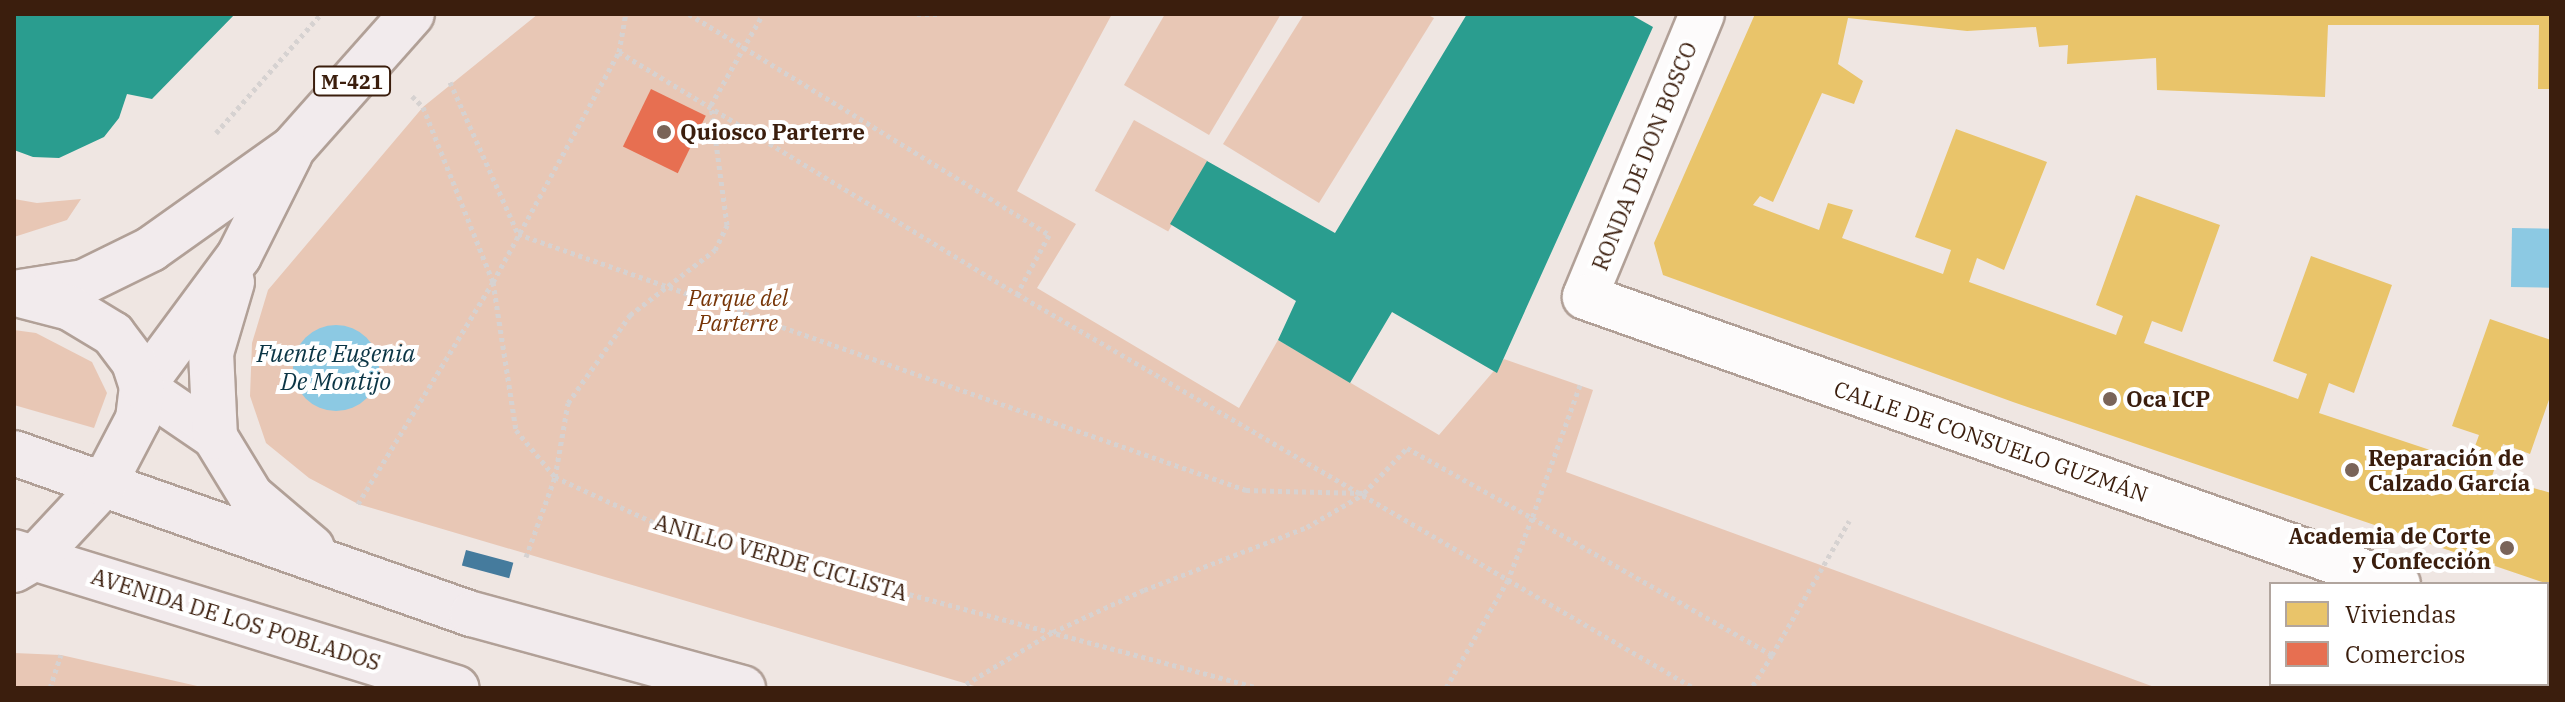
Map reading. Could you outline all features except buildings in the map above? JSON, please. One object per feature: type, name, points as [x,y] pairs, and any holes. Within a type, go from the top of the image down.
[{"type":"main road","name":"M-421","points":[[293,148],[412,14]]},
{"type":"main road","points":[[142,387],[239,256],[293,148]]},
{"type":"main road","points":[[14,293],[84,282],[151,249],[293,148]]},
{"type":"main road","points":[[215,437],[211,353],[239,256]]},
{"type":"main road","points":[[14,293],[70,308],[113,334],[134,362],[142,387],[138,419],[104,484],[21,560]]},
{"type":"main road","points":[[142,387],[215,437],[251,496],[333,566]]},
{"type":"main road","points":[[14,453],[472,614],[743,688]]},
{"type":"main road","name":"AVENIDA DE LOS POBLADOS","points":[[21,560],[457,688]]},
{"type":"street","name":"RONDA DE DON BOSCO","points":[[1585,297],[1702,14]]},
{"type":"street","name":"CALLE DE CONSUELO GUZMÁN","points":[[1585,297],[2392,582]]},
{"type":"path","points":[[206,145],[321,14]]},
{"type":"path","points":[[358,504],[493,282],[619,52],[626,14]]},
{"type":"path","points":[[689,14],[1049,235],[1017,294]]},
{"type":"path","points":[[526,557],[555,477],[568,403],[630,315],[715,250],[727,225],[711,105],[763,14]]},
{"type":"path","points":[[917,14],[941,14]]},
{"type":"path","points":[[619,52],[711,105],[1017,294],[1364,493],[1694,688]]},
{"type":"path","points":[[450,82],[518,234],[1246,490],[1364,493]]},
{"type":"path","name":"ANILLO VERDE CICLISTA","points":[[423,107],[493,282],[516,430],[555,477],[670,530],[1259,688]]},
{"type":"path","points":[[1446,688],[1508,580],[1580,385]]},
{"type":"path","points":[[966,684],[1053,632],[1144,590],[1307,527],[1364,493],[1407,448],[1772,655]]},
{"type":"path","points":[[1751,688],[1849,521]]},
{"type":"path","points":[[50,688],[61,655]]},
{"type":"green space","name":"Parque del Parterre","points":[[538,14],[1112,14],[1017,191],[1076,224],[1037,288],[1239,408],[1278,340],[1439,435],[1504,359],[1593,390],[1566,472],[2157,688],[981,688],[358,504],[309,478],[266,443],[250,396],[252,343],[268,290],[423,107]]},
{"type":"green space","points":[[1165,14],[1281,14],[1209,135],[1124,85]]},
{"type":"green space","points":[[1304,14],[1426,14],[1434,18],[1319,203],[1223,144]]},
{"type":"green space","points":[[1134,120],[1207,161],[1168,232],[1095,191]]},
{"type":"green space","points":[[14,199],[37,203],[81,199],[67,220],[14,237]]},
{"type":"green space","points":[[14,330],[36,333],[92,362],[107,393],[94,428],[14,405]]},
{"type":"green space","points":[[14,653],[61,655],[206,688],[14,688]]},
{"type":"water","points":[[2512,228],[2551,229],[2550,288],[2511,287]]},
{"type":"water","name":"Fuente Eugenia De Montijo","points":[[336,325],[353,328],[367,337],[376,351],[379,368],[376,385],[367,399],[353,408],[336,411],[319,408],[305,399],[296,385],[293,368],[296,351],[305,337],[319,328]]},
{"type":"place","name":"Quiosco Parterre","points":[[664,132]]},
{"type":"place","name":"Oca ICP","points":[[2110,399]]},
{"type":"place","name":"Reparación de Calzado García","points":[[2352,470]]},
{"type":"place","name":"Academia de Corte y Confección","points":[[2507,548]]}]
